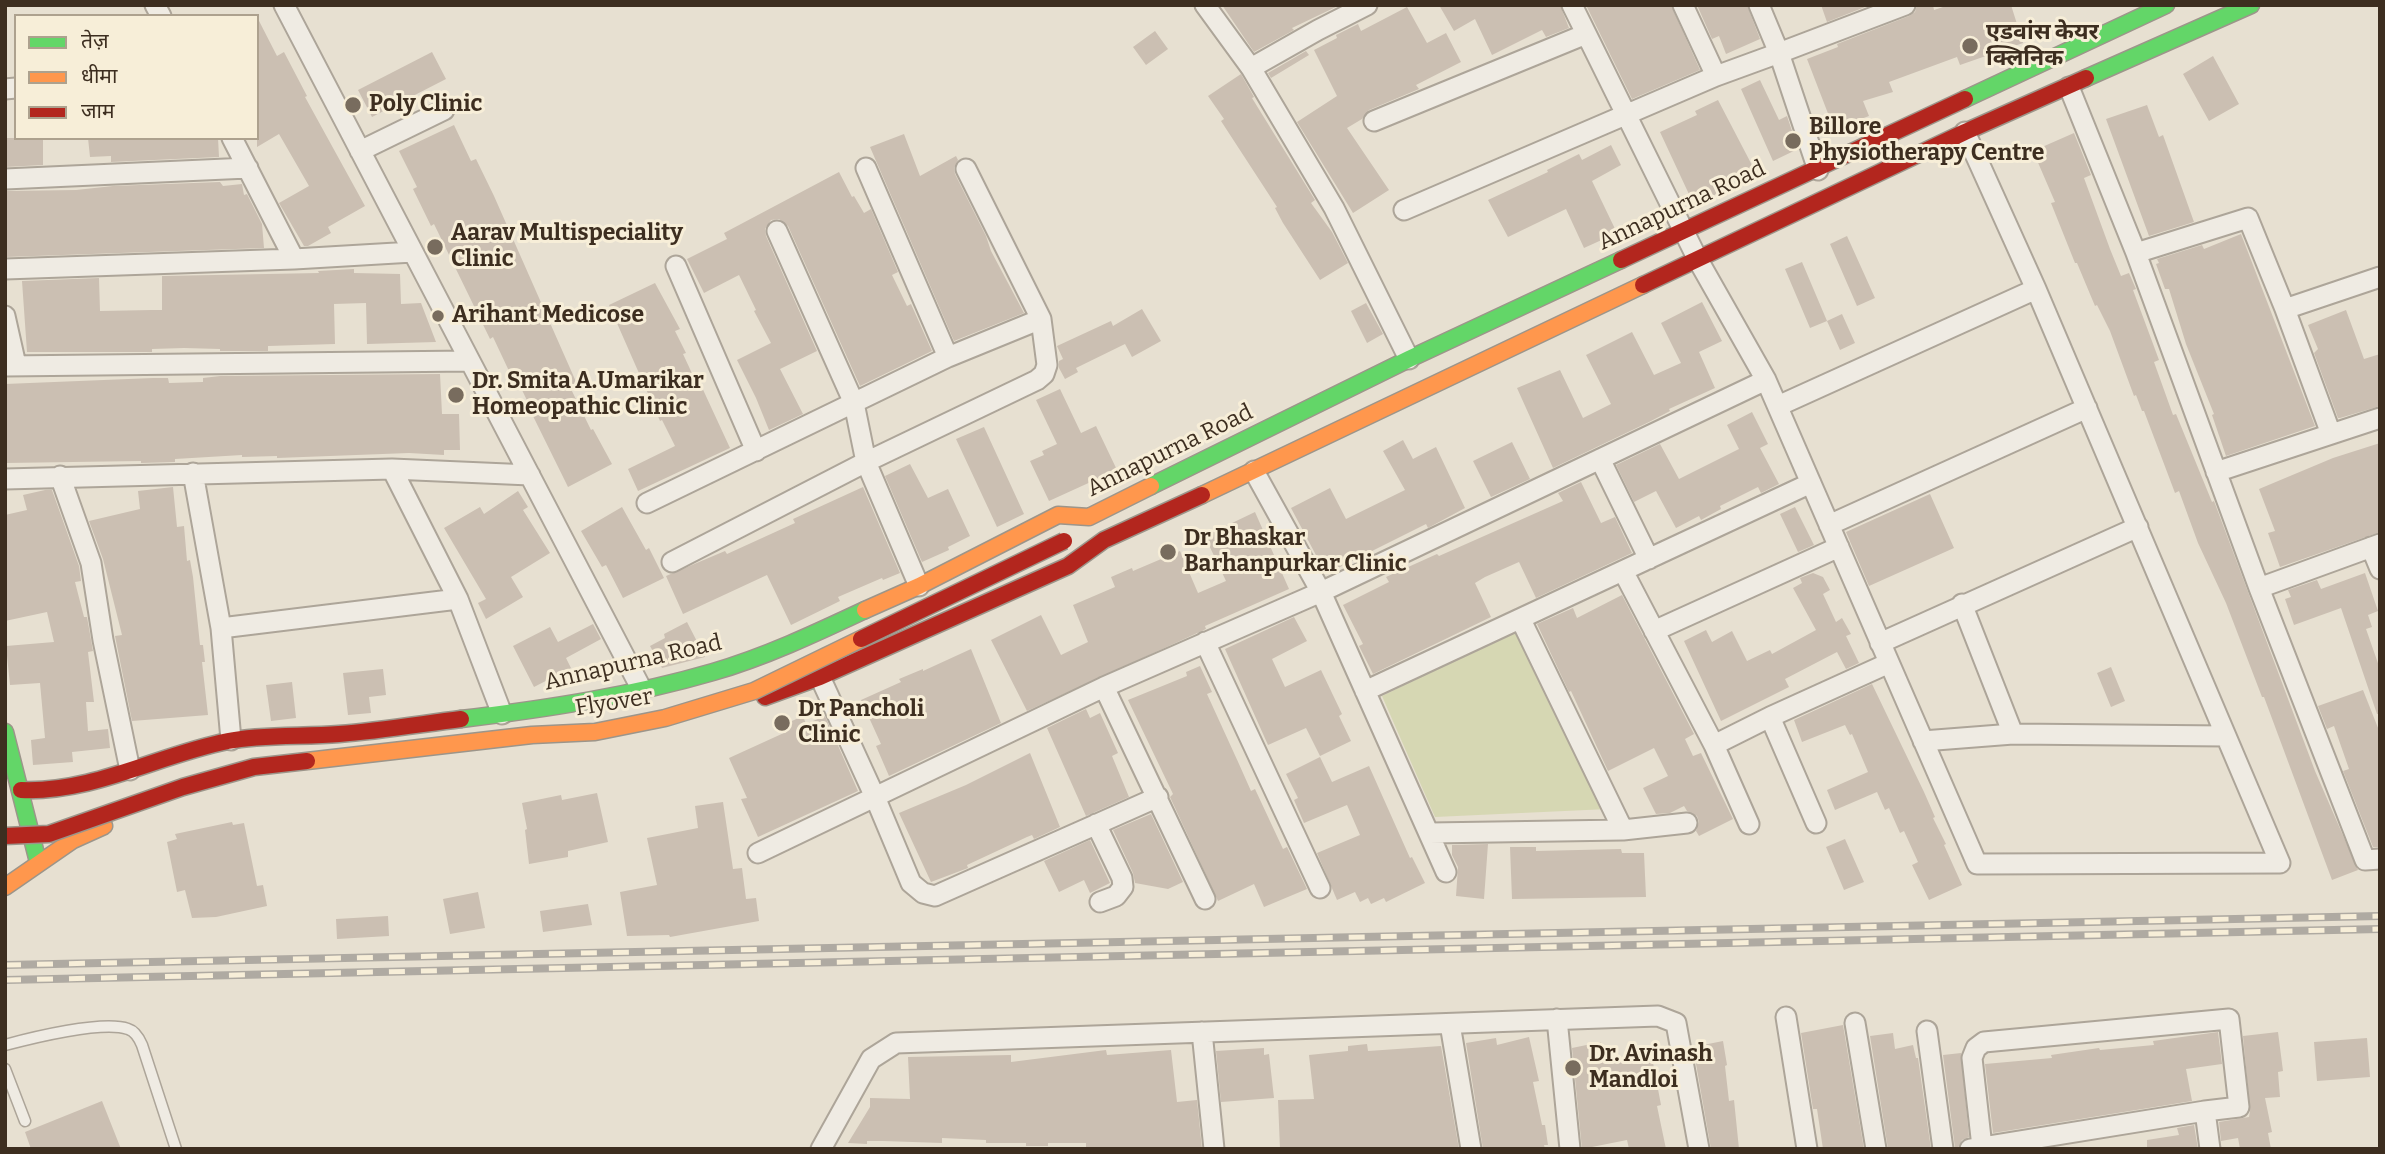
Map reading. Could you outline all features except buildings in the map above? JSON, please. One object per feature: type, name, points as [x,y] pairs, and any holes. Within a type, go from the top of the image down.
[{"type":"main road","points":[[5,887],[73,839],[153,804],[237,780],[563,746],[656,730],[739,706],[820,677],[1068,566],[1104,540],[1965,132],[2250,5]]},
{"type":"main road","name":"Annapurna Road","points":[[13,786],[44,791],[62,789],[130,770],[192,748],[231,740],[342,734],[502,714],[642,690],[739,663],[802,639],[919,586],[1058,515],[1089,517],[1409,359],[1683,230],[1818,170],[2155,8]]},
{"type":"main road","points":[[1071,538],[1089,517]]},
{"type":"main road","points":[[1071,538],[1104,540]]},
{"type":"main road","name":"Flyover","points":[[5,836],[49,834],[183,787],[254,768],[532,735],[595,732],[665,718],[754,691],[1071,538]]},
{"type":"main road","points":[[5,732],[13,786],[38,864]]},
{"type":"street","points":[[284,5],[642,690]]},
{"type":"street","points":[[1205,5],[1251,68],[1334,208],[1409,359]]},
{"type":"street","points":[[1251,68],[1367,5]]},
{"type":"street","points":[[1572,5],[1698,260],[1766,380],[1977,864],[2280,863],[2036,289],[1965,132]]},
{"type":"street","points":[[1683,5],[1716,76]]},
{"type":"street","points":[[1759,5],[1779,53],[1818,170]]},
{"type":"street","points":[[1404,210],[1716,76],[1905,5]]},
{"type":"street","points":[[2155,8],[2160,46]]},
{"type":"street","points":[[1374,121],[1586,34]]},
{"type":"street","points":[[2069,87],[2136,253],[2259,588],[2365,859],[2380,859]]},
{"type":"street","points":[[360,151],[444,110]]},
{"type":"street","points":[[233,140],[294,259]]},
{"type":"street","points":[[866,168],[948,357]]},
{"type":"street","points":[[5,179],[247,169]]},
{"type":"street","points":[[672,562],[866,461],[1037,380],[1044,374],[1047,365],[1041,319],[966,169]]},
{"type":"street","points":[[2136,253],[2248,218],[2286,309],[2331,434]]},
{"type":"street","points":[[777,231],[854,402],[866,461],[919,586]]},
{"type":"street","points":[[5,269],[413,252]]},
{"type":"street","points":[[676,266],[755,451]]},
{"type":"street","points":[[2286,309],[2380,277]]},
{"type":"street","points":[[1778,406],[2036,289]]},
{"type":"street","points":[[5,316],[11,366],[470,361]]},
{"type":"street","points":[[647,503],[948,357],[1041,319]]},
{"type":"street","points":[[758,853],[1104,687],[1321,592],[1766,380]]},
{"type":"street","points":[[1829,525],[2087,408]]},
{"type":"street","points":[[2216,472],[2380,418]]},
{"type":"street","points":[[1600,459],[1649,559]]},
{"type":"street","points":[[5,479],[392,469],[530,475]]},
{"type":"street","points":[[392,469],[458,599],[502,714]]},
{"type":"street","points":[[1254,471],[1321,592],[1446,872]]},
{"type":"street","points":[[193,473],[220,628],[231,740]]},
{"type":"street","points":[[60,476],[91,563],[103,640],[130,770]]},
{"type":"street","points":[[1365,691],[1811,483]]},
{"type":"street","points":[[1880,643],[2137,527]]},
{"type":"street","points":[[2259,588],[2376,545],[2380,569]]},
{"type":"street","points":[[1654,631],[1839,547]]},
{"type":"street","points":[[1623,570],[1714,745],[1749,824]]},
{"type":"street","points":[[220,628],[458,599]]},
{"type":"street","points":[[1962,604],[2013,734]]},
{"type":"street","points":[[1521,620],[1623,830]]},
{"type":"street","points":[[1205,642],[1320,888]]},
{"type":"street","points":[[1714,745],[1889,663]]},
{"type":"street","points":[[820,677],[911,883],[923,893],[935,896],[1158,797]]},
{"type":"street","points":[[1104,687],[1205,900]]},
{"type":"street","points":[[1770,717],[1816,823]]},
{"type":"street","points":[[1923,741],[2013,734],[2226,736]]},
{"type":"street","points":[[1430,833],[1623,830],[1687,823]]},
{"type":"street","points":[[1096,824],[1122,878],[1123,887],[1116,896],[1100,902]]},
{"type":"street","points":[[821,1149],[871,1059],[881,1050],[896,1043],[1658,1016],[1676,1023],[1699,1149]]},
{"type":"street","points":[[1786,1017],[1807,1149]]},
{"type":"street","points":[[1557,1019],[1570,1149]]},
{"type":"street","points":[[2228,1019],[2239,1107],[1978,1148],[1972,1058],[1976,1048],[1984,1042],[2228,1019]]},
{"type":"street","points":[[1855,1023],[1876,1149]]},
{"type":"street","points":[[1450,1024],[1471,1149]]},
{"type":"street","points":[[1927,1031],[1943,1149]]},
{"type":"street","points":[[1202,1032],[1214,1149]]},
{"type":"street","points":[[2205,1111],[2210,1149]]},
{"type":"lane","points":[[5,1045],[43,1034],[111,1027],[129,1029],[142,1045],[176,1149]]},
{"type":"lane","points":[[5,1069],[25,1121]]},
{"type":"green space","points":[[1517,630],[1608,809],[1435,817],[1382,696]]},
{"type":"railway","points":[[5,965],[2380,916]]},
{"type":"railway","points":[[5,980],[2380,929]]},
{"type":"traffic: fast","points":[[1965,99],[2166,5]]},
{"type":"traffic: fast","points":[[2086,78],[2251,5]]},
{"type":"traffic: fast","points":[[1151,486],[1409,359],[1621,260]]},
{"type":"traffic: fast","points":[[461,719],[588,701],[682,680],[771,652],[865,610]]},
{"type":"traffic: fast","points":[[5,732],[37,858]]},
{"type":"traffic: slow","points":[[1202,495],[1643,285]]},
{"type":"traffic: slow","points":[[865,610],[919,586],[1058,515],[1089,517],[1151,486]]},
{"type":"traffic: slow","points":[[307,761],[532,735],[595,732],[665,718],[754,691],[861,639]]},
{"type":"traffic: slow","points":[[5,887],[73,840],[104,826]]},
{"type":"traffic: jam","points":[[1643,285],[1965,132],[2086,78]]},
{"type":"traffic: jam","points":[[1621,260],[1965,99]]},
{"type":"traffic: jam","points":[[765,697],[820,677],[1068,566],[1104,540],[1202,495]]},
{"type":"traffic: jam","points":[[861,639],[1064,541]]},
{"type":"traffic: jam","points":[[21,790],[74,786],[100,780],[228,741],[269,736],[354,733],[461,719]]},
{"type":"traffic: jam","points":[[5,836],[49,834],[183,787],[254,767],[307,761]]},
{"type":"place","name":"एडवांस केयर क्लिनिक","points":[[1970,46]]},
{"type":"place","name":"Poly Clinic","points":[[353,105]]},
{"type":"place","name":"Billore Physiotherapy Centre","points":[[1793,141]]},
{"type":"place","name":"Aarav Multispeciality Clinic","points":[[435,247]]},
{"type":"place","name":"Arihant Medicose","points":[[438,316]]},
{"type":"place","name":"Dr. Smita A.Umarikar Homeopathic Clinic","points":[[456,395]]},
{"type":"place","name":"Dr Bhaskar Barhanpurkar Clinic","points":[[1168,552]]},
{"type":"place","name":"Dr Pancholi Clinic","points":[[782,723]]},
{"type":"place","name":"Dr. Avinash Mandloi","points":[[1573,1068]]}]
